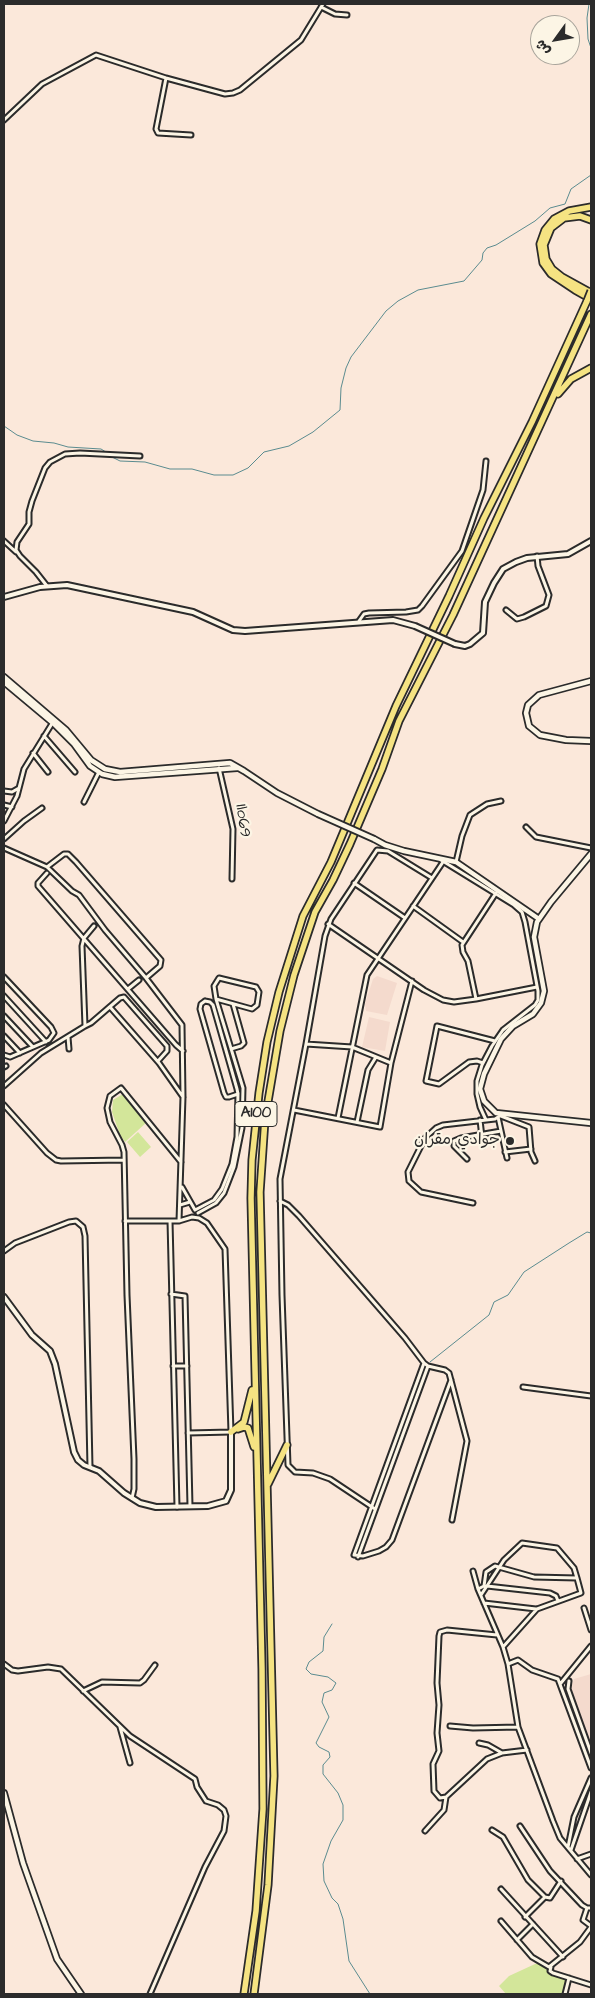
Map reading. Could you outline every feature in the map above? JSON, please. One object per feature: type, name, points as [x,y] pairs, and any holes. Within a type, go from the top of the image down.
[{"type":"highway","points":[[589,300],[551,274],[543,263],[540,244],[544,230],[554,219],[569,212],[591,207]]},
{"type":"highway","points":[[591,220],[580,216],[564,218],[551,228],[544,245],[546,259],[552,269],[562,277],[591,292]]},
{"type":"highway","name":"A100","points":[[244,1994],[256,1911],[263,1809],[251,1219],[253,1141],[267,1042],[286,967],[303,916],[334,854],[396,706],[484,518],[532,422],[591,292]]},
{"type":"highway","name":"A100","points":[[254,1994],[266,1909],[273,1805],[274,1746],[260,1192],[269,1090],[286,1003],[315,912],[350,844],[382,769],[399,721],[445,632],[591,314]]},
{"type":"highway","points":[[541,424],[566,383],[578,374],[591,368]]},
{"type":"highway","points":[[231,1432],[240,1426],[246,1418],[254,1380]]},
{"type":"highway","points":[[231,1432],[244,1427],[248,1428],[256,1460]]},
{"type":"highway","points":[[267,1486],[287,1445]]},
{"type":"main road","points":[[4,677],[73,737],[94,763],[108,771],[120,772],[226,763],[238,768],[277,793],[385,845],[441,860],[456,862],[539,919]]},
{"type":"main road","points":[[591,680],[539,695],[528,705],[526,713],[529,726],[540,735],[566,740],[591,741]]},
{"type":"main road","points":[[4,682],[54,721],[98,772],[115,776],[238,768]]},
{"type":"main road","points":[[591,854],[539,919],[534,937],[544,990],[541,1003],[533,1014],[513,1026],[501,1039],[490,1059],[481,1081],[480,1089],[484,1101],[501,1116],[591,1123]]},
{"type":"main road","points":[[4,1793],[23,1863],[57,1959],[81,1994]]},
{"type":"street","points":[[4,120],[42,84],[96,55],[166,78],[225,94],[240,90],[302,40],[322,5],[335,14],[347,15]]},
{"type":"street","points":[[166,78],[156,129],[158,133],[191,135]]},
{"type":"street","points":[[19,554],[16,550],[17,542],[29,524],[29,512],[32,501],[45,468],[50,462],[65,454],[140,456]]},
{"type":"street","points":[[359,621],[364,614],[406,612],[418,610],[422,606],[462,551],[483,490],[486,461]]},
{"type":"street","points":[[4,541],[19,554],[47,586]]},
{"type":"street","points":[[4,597],[47,586],[67,585],[193,612],[233,630],[261,630],[359,621],[393,620],[415,626],[460,646],[470,644],[483,633],[485,602],[503,569],[516,562],[537,556],[568,554],[591,541]]},
{"type":"street","points":[[506,610],[517,619],[546,606],[549,595],[538,566],[537,556]]},
{"type":"street","points":[[5,819],[12,807],[20,787],[23,772],[32,753],[54,721]]},
{"type":"street","points":[[44,736],[75,772]]},
{"type":"street","points":[[32,753],[48,772]]},
{"type":"street","name":"Ilo69","points":[[219,768],[233,829],[232,879]]},
{"type":"street","points":[[84,802],[98,772]]},
{"type":"street","points":[[4,791],[12,792],[20,787]]},
{"type":"street","points":[[456,862],[462,836],[470,815],[487,804],[500,801]]},
{"type":"street","points":[[4,805],[12,807]]},
{"type":"street","points":[[4,839],[24,820],[42,808]]},
{"type":"street","points":[[526,827],[536,837],[591,848]]},
{"type":"street","points":[[4,848],[47,868],[71,890],[80,895],[104,930],[146,978],[182,1025],[183,1097],[179,1221]]},
{"type":"street","points":[[376,1508],[330,1479],[316,1474],[293,1471],[288,1464],[280,1179],[328,924],[375,851],[379,849],[388,851],[432,878]]},
{"type":"street","points":[[47,868],[62,855],[68,854],[118,907],[161,960],[160,966],[146,978]]},
{"type":"street","points":[[338,1118],[366,978],[432,878],[441,860],[465,873],[517,907],[523,915],[537,987],[538,997],[535,1005],[506,1026],[483,1063],[477,1081],[477,1094],[480,1108],[486,1120]]},
{"type":"street","points":[[48,873],[38,883],[38,886],[183,1051]]},
{"type":"street","points":[[354,883],[405,918]]},
{"type":"street","points":[[476,999],[468,961],[462,950],[463,942],[496,893]]},
{"type":"street","points":[[413,906],[463,942]]},
{"type":"street","points":[[328,924],[443,1000],[454,1002],[476,999],[537,987]]},
{"type":"street","points":[[85,1026],[82,946],[84,938],[94,926]]},
{"type":"street","points":[[4,977],[53,1030],[53,1036],[46,1042],[10,1057],[4,1055]]},
{"type":"street","points":[[196,1212],[219,1201],[229,1183],[237,1157],[242,1128],[243,1093],[216,999],[214,986],[219,978],[256,987],[259,990],[257,1004],[254,1008],[216,999]]},
{"type":"street","points":[[128,989],[140,980]]},
{"type":"street","points":[[294,1110],[380,1127],[391,1063],[412,981]]},
{"type":"street","points":[[4,996],[46,1042]]},
{"type":"street","points":[[4,1086],[41,1052],[68,1038],[120,998],[127,999],[167,1046],[167,1052],[158,1061]]},
{"type":"street","points":[[196,1212],[214,1200],[222,1189],[232,1164],[237,1137],[238,1094],[213,1005],[205,1001],[201,1004],[200,1008],[224,1093],[228,1097],[238,1094],[243,1093]]},
{"type":"street","points":[[231,1049],[242,1046],[244,1042],[233,1004]]},
{"type":"street","points":[[110,1007],[158,1061],[183,1097]]},
{"type":"street","points":[[4,1016],[33,1047]]},
{"type":"street","points":[[483,1063],[477,1061],[469,1062],[439,1084],[426,1081],[437,1026],[495,1041]]},
{"type":"street","points":[[4,1036],[20,1053]]},
{"type":"street","points":[[68,1038],[69,1049]]},
{"type":"street","points":[[306,1044],[352,1047],[391,1063]]},
{"type":"street","points":[[357,1122],[368,1070],[376,1057]]},
{"type":"street","points":[[132,1498],[134,1489],[134,1459],[129,1365],[124,1160],[123,1145],[110,1122],[107,1108],[110,1096],[121,1088],[181,1162]]},
{"type":"street","points":[[4,1104],[47,1153],[56,1160],[61,1162],[124,1160]]},
{"type":"street","points":[[501,1116],[501,1130],[507,1158]]},
{"type":"street","points":[[473,1203],[426,1194],[412,1185],[409,1180],[408,1174],[426,1138],[433,1130],[443,1125],[486,1120],[501,1116],[529,1127],[531,1149],[535,1161]]},
{"type":"street","points":[[480,1120],[483,1146]]},
{"type":"street","points":[[467,1159],[454,1146],[453,1142],[461,1138],[501,1130]]},
{"type":"street","points":[[506,1152],[531,1149]]},
{"type":"street","points":[[4,1297],[32,1335],[50,1351],[59,1378],[74,1452],[84,1466],[99,1471],[140,1503],[156,1508],[220,1504],[229,1496],[231,1490],[225,1251],[182,1191],[180,1182]]},
{"type":"street","points":[[280,1201],[299,1216],[406,1338],[424,1363],[428,1366],[447,1371],[450,1375],[467,1441],[452,1520]]},
{"type":"street","points":[[180,1205],[190,1202]]},
{"type":"street","points":[[125,1221],[179,1221],[194,1217],[203,1220]]},
{"type":"street","points":[[4,1251],[15,1243],[69,1222],[76,1221],[83,1227],[85,1236],[90,1467]]},
{"type":"street","points":[[170,1221],[177,1507]]},
{"type":"street","points":[[172,1294],[185,1296],[190,1506]]},
{"type":"street","points":[[356,1556],[371,1506],[424,1363]]},
{"type":"street","points":[[173,1366],[187,1366]]},
{"type":"street","points":[[356,1556],[376,1508],[428,1366]]},
{"type":"street","points":[[356,1556],[382,1549],[392,1540],[450,1380]]},
{"type":"street","points":[[523,1387],[591,1396]]},
{"type":"street","points":[[188,1433],[231,1432]]},
{"type":"street","points":[[480,1595],[504,1560],[522,1543],[556,1548],[574,1568],[581,1593],[537,1609],[484,1603]]},
{"type":"street","points":[[478,1589],[484,1586],[486,1572],[495,1566],[534,1576],[577,1578]]},
{"type":"street","points":[[473,1571],[480,1595],[503,1647],[508,1664],[518,1727],[560,1838],[591,1875]]},
{"type":"street","points":[[487,1586],[550,1593],[556,1596],[558,1601]]},
{"type":"street","points":[[584,1608],[591,1630]]},
{"type":"street","points":[[503,1647],[537,1609]]},
{"type":"street","points":[[497,1635],[447,1630],[440,1632],[437,1683],[439,1751],[433,1764],[434,1791],[440,1798],[446,1797],[487,1759],[502,1753],[527,1750]]},
{"type":"street","points":[[561,1684],[591,1646]]},
{"type":"street","points":[[508,1664],[518,1660],[532,1670],[558,1679],[591,1768]]},
{"type":"street","points":[[4,1664],[18,1672],[48,1667],[61,1669],[130,1736],[195,1779],[197,1787],[206,1801],[218,1805],[224,1810],[226,1823],[222,1837],[198,1884],[150,1994]]},
{"type":"street","points":[[83,1691],[102,1682],[140,1683],[155,1665]]},
{"type":"street","points":[[569,1681],[568,1689],[591,1753]]},
{"type":"street","points":[[450,1726],[473,1728],[518,1727]]},
{"type":"street","points":[[120,1727],[130,1762]]},
{"type":"street","points":[[479,1742],[502,1753]]},
{"type":"street","points":[[569,1849],[574,1817],[591,1778]]},
{"type":"street","points":[[569,1849],[591,1792]]},
{"type":"street","points":[[425,1831],[444,1810],[446,1797]]},
{"type":"street","points":[[520,1826],[540,1858],[586,1908],[591,1908]]},
{"type":"street","points":[[492,1830],[503,1837],[528,1880],[545,1898]]},
{"type":"street","points":[[577,1859],[591,1854]]},
{"type":"street","points":[[525,1917],[545,1898],[550,1898],[561,1882]]},
{"type":"street","points":[[501,1889],[563,1957]]},
{"type":"street","points":[[551,1966],[580,1942],[591,1927],[583,1920],[586,1908]]},
{"type":"street","points":[[501,1920],[532,1957],[551,1966]]},
{"type":"street","points":[[517,1940],[533,1924]]},
{"type":"street","points":[[551,1966],[551,1972],[591,1985]]},
{"type":"street","points":[[565,1994],[569,1978]]},
{"type":"shaded area","points":[[377,976],[397,983],[387,1015],[366,1011],[365,1004],[373,979]]},
{"type":"shaded area","points":[[369,1017],[390,1022],[385,1051],[362,1047]]},
{"type":"shaded area","points":[[591,1674],[590,1746],[575,1706],[577,1705],[571,1688],[574,1679]]},
{"type":"green space","points":[[123,1094],[147,1122],[125,1142],[120,1135],[112,1112],[113,1100]]},
{"type":"green space","points":[[138,1132],[151,1147],[140,1157],[127,1142]]},
{"type":"green space","points":[[541,1963],[548,1969],[548,1974],[566,1980],[562,1994],[506,1994],[499,1986],[509,1976]]},
{"type":"waterway","points":[[589,4],[587,18],[588,39],[591,48]]},
{"type":"waterway","points":[[112,457],[120,461],[145,462],[170,469],[192,469],[214,475],[233,475],[248,468],[264,452],[289,446],[313,432],[340,410],[341,388],[351,357],[386,311],[398,301],[418,290],[464,281],[482,260],[483,253],[487,248],[496,245],[535,221],[550,208],[565,204],[571,189],[591,175]]},
{"type":"waterway","points":[[4,426],[17,435],[33,441],[54,443],[68,447],[101,449],[109,454]]},
{"type":"waterway","points":[[430,1362],[489,1315],[494,1302],[508,1295],[524,1272],[587,1232],[591,1233]]},
{"type":"waterway","points":[[332,1624],[324,1637],[323,1651],[309,1662],[306,1669],[311,1674],[328,1677],[336,1683],[332,1690],[324,1693],[322,1702],[329,1717],[316,1743],[319,1747],[329,1752],[330,1757],[323,1765],[323,1774],[338,1793],[343,1805],[343,1820],[331,1841],[323,1864],[324,1881],[332,1898],[338,1904],[343,1919],[349,1961],[370,1994]]},
{"type":"place","name":"جوادي مقران","points":[[510,1141]]}]
